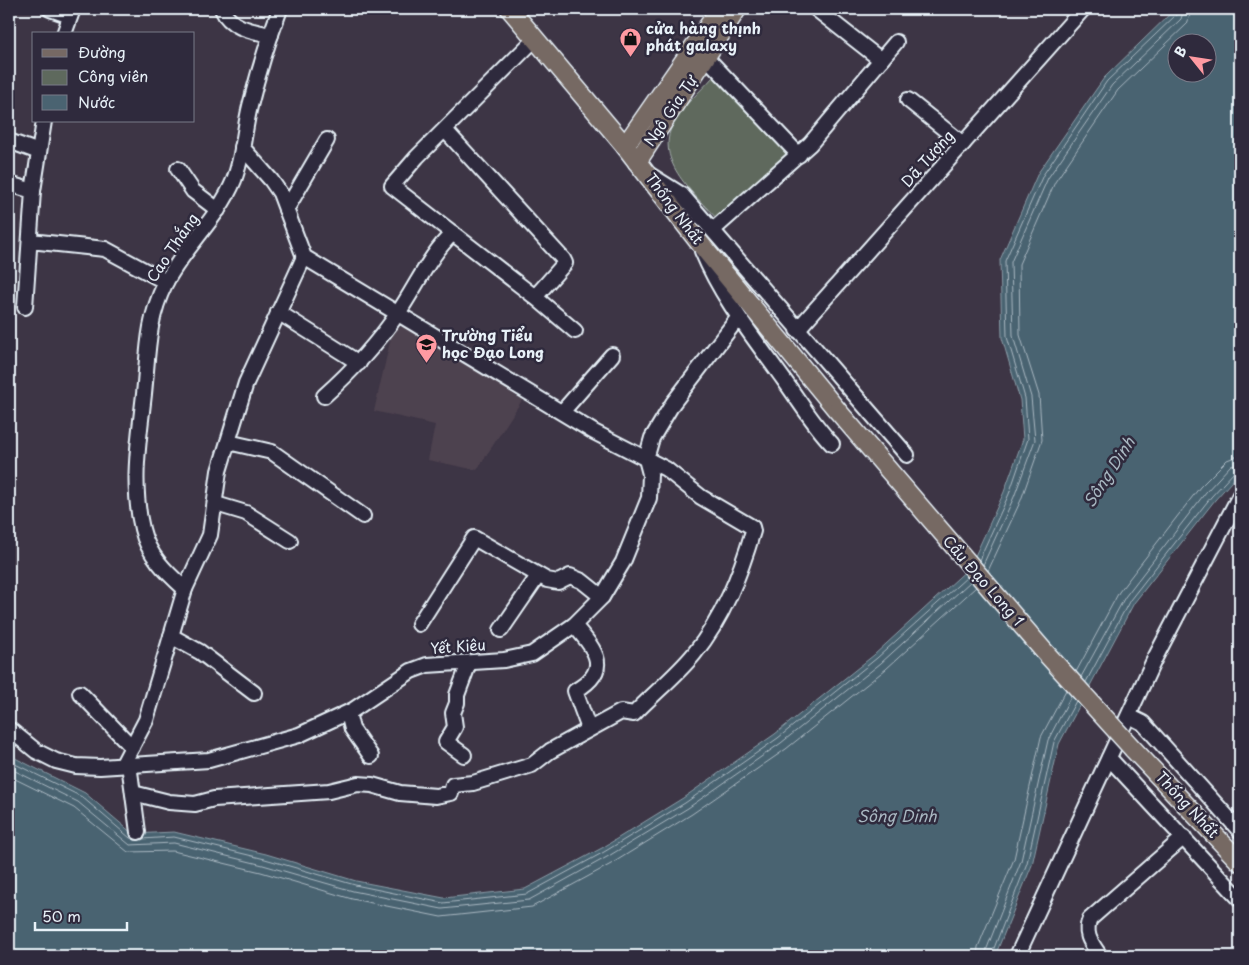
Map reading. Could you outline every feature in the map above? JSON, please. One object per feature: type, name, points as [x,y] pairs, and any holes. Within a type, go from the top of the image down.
[{"type":"main road","name":"Thống Nhất","points":[[510,9],[625,146],[698,241],[837,410]]},
{"type":"main road","name":"Ngô Gia Tự","points":[[641,167],[700,53],[720,9]]},
{"type":"main road","name":"Ngô Gia Tự","points":[[625,146],[737,9]]},
{"type":"main road","name":"Cầu Đạo Long 1","points":[[837,410],[1043,650],[1133,749]]},
{"type":"main road","name":"Thống Nhất","points":[[1133,749],[1240,862]]},
{"type":"street","points":[[50,9],[72,12],[65,32]]},
{"type":"street","points":[[222,9],[226,19],[247,31],[270,35]]},
{"type":"street","name":"Cao Thắng","points":[[185,589],[165,571],[152,554],[142,530],[136,488],[136,451],[144,394],[148,332],[153,311],[166,282],[218,210],[235,178],[261,64],[280,9]]},
{"type":"street","points":[[816,9],[881,60]]},
{"type":"street","name":"Dã Tượng","points":[[797,330],[1083,9]]},
{"type":"street","points":[[535,39],[417,157],[392,186],[535,297],[575,331]]},
{"type":"street","points":[[713,230],[799,155],[830,123],[896,42]]},
{"type":"street","points":[[700,53],[799,155]]},
{"type":"street","points":[[908,100],[963,144]]},
{"type":"street","points":[[25,307],[33,191],[44,122]]},
{"type":"street","points":[[445,130],[563,259],[565,263],[561,270],[535,297]]},
{"type":"street","points":[[286,210],[327,140]]},
{"type":"street","points":[[9,141],[38,152]]},
{"type":"street","points":[[133,793],[169,802],[195,804],[214,799],[330,791],[358,784],[372,785],[400,794],[436,796],[451,793],[453,785],[473,783],[532,765],[550,751],[622,712],[634,714],[693,656],[711,631],[727,603],[753,531],[752,527],[701,497],[666,469],[562,412],[304,256],[280,193],[242,147]]},
{"type":"street","points":[[641,167],[682,195],[907,455]]},
{"type":"street","points":[[178,169],[193,192],[218,210]]},
{"type":"street","points":[[9,184],[33,191]]},
{"type":"street","points":[[324,396],[359,363],[398,313],[442,244],[453,233]]},
{"type":"street","points":[[30,241],[105,249],[166,282]]},
{"type":"street","points":[[698,241],[714,281],[738,318],[815,427],[832,444]]},
{"type":"street","points":[[138,832],[133,793],[126,764],[132,747],[146,720],[185,589],[210,535],[220,471],[246,383],[304,256]]},
{"type":"street","points":[[278,312],[359,363]]},
{"type":"street","name":"Yết Kiêu","points":[[9,729],[36,751],[56,761],[76,766],[100,767],[209,760],[299,735],[348,713],[412,671],[426,665],[504,660],[532,654],[574,625],[602,597],[623,562],[649,498],[650,474],[646,459],[652,438],[673,403],[738,318]]},
{"type":"street","points":[[562,412],[612,355]]},
{"type":"street","points":[[228,442],[272,452],[363,516]]},
{"type":"street","points":[[1017,956],[1156,658],[1240,495]]},
{"type":"street","points":[[216,504],[246,513],[290,541]]},
{"type":"street","points":[[419,624],[474,538],[538,576],[558,582],[570,576],[582,581],[602,597]]},
{"type":"street","points":[[501,630],[538,576]]},
{"type":"street","points":[[574,625],[595,649],[598,665],[588,683],[575,691],[589,729]]},
{"type":"street","points":[[172,636],[200,652],[254,693]]},
{"type":"street","points":[[464,755],[446,742],[455,727],[453,712],[469,662]]},
{"type":"street","points":[[80,693],[132,747]]},
{"type":"street","points":[[348,713],[352,729],[371,756]]},
{"type":"street","points":[[1129,716],[1143,723],[1234,815],[1240,831]]},
{"type":"street","points":[[1109,758],[1240,899]]},
{"type":"street","points":[[1100,956],[1088,938],[1086,927],[1090,919],[1184,838]]},
{"type":"shaded area","name":"Trường Tiểu học Đạo Long","points":[[408,326],[522,400],[477,470],[428,460],[435,425],[374,411],[393,329]]},
{"type":"green space","points":[[713,77],[791,151],[717,219],[688,188],[673,164],[669,151],[669,138],[673,124],[686,105]]},
{"type":"water","name":"Sông Dinh","points":[[1175,9],[1240,9],[1240,472],[1215,500],[1134,603],[1059,744],[1032,865],[995,956],[9,956],[9,755],[85,793],[133,834],[174,832],[266,854],[356,881],[444,898],[525,889],[602,848],[683,798],[775,734],[874,655],[970,567],[1004,492],[1023,439],[1020,400],[1002,338],[1000,260],[1038,173],[1104,78]]},
{"type":"place","name":"cửa hàng thịnh phát galaxy","points":[[630,57]]},
{"type":"place","name":"Trường Tiểu học Đạo Long","points":[[426,364]]}]
